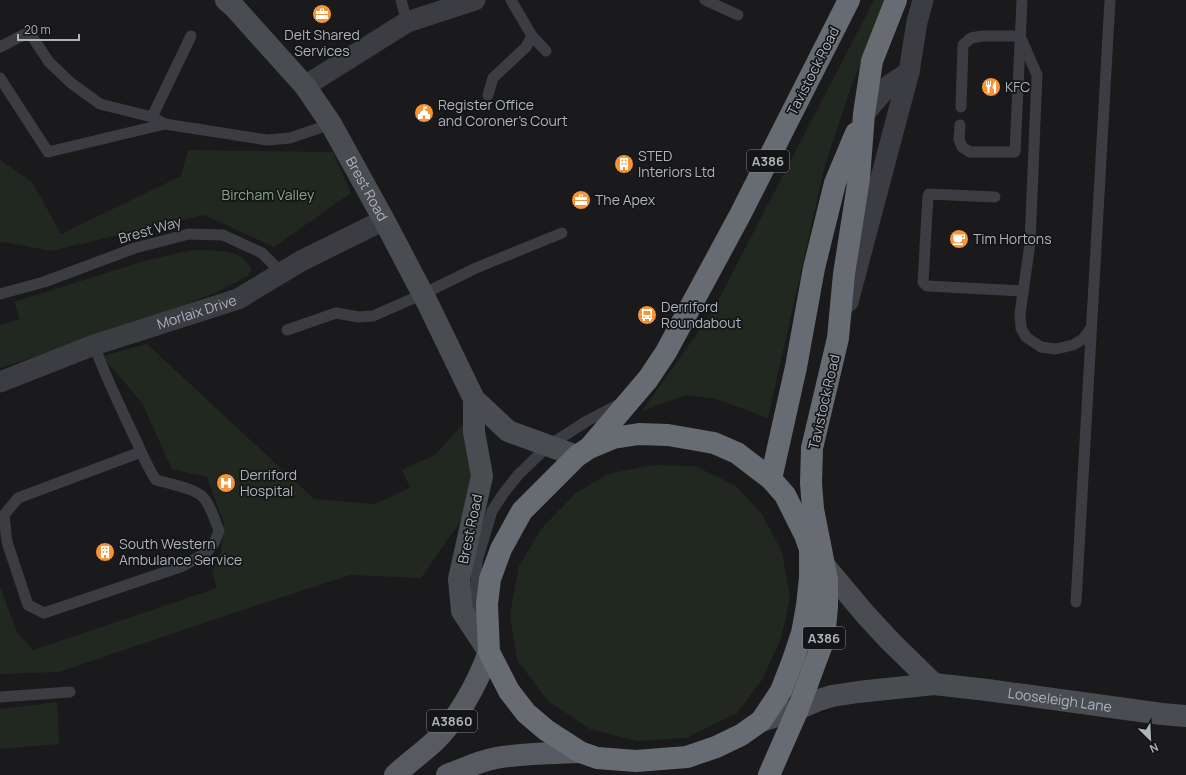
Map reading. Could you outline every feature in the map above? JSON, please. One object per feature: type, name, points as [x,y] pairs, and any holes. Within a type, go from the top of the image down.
[{"type":"highway","name":"Tavistock Road","points":[[583,452],[648,379],[666,352],[740,215],[849,0]]},
{"type":"highway","name":"Tavistock Road","points":[[769,775],[798,709],[824,639],[827,607],[827,580],[817,556],[811,484],[812,448],[838,338],[845,267],[859,178],[864,114],[872,61],[896,0]]},
{"type":"highway","name":"Tavistock Road","points":[[771,479],[797,361],[814,268],[835,183],[864,114]]},
{"type":"highway","points":[[588,755],[636,761],[687,757],[716,747],[741,735],[760,721],[781,691],[802,633],[810,578],[817,556],[785,495],[771,479],[737,453],[714,443],[668,435],[639,434],[613,438],[583,452],[522,511],[501,549],[490,578],[487,598],[489,652],[509,691],[526,713],[546,730],[588,755],[617,775]]},
{"type":"main road","name":"A3860","points":[[395,775],[434,742],[446,729],[460,710],[481,674],[489,652]]},
{"type":"main road","points":[[447,775],[496,758],[520,755],[588,755]]},
{"type":"street","name":"Brest Road","points":[[226,0],[305,86],[331,124],[423,294],[474,399],[508,431],[548,446],[583,452]]},
{"type":"street","points":[[305,86],[407,22],[475,0]]},
{"type":"street","points":[[838,338],[909,72],[923,0]]},
{"type":"street","name":"Tavistock Road","points":[[864,114],[888,86],[909,72]]},
{"type":"street","name":"Morlaix Drive","points":[[0,382],[94,345],[238,299],[301,260],[384,220]]},
{"type":"street","name":"Brest Road","points":[[474,399],[474,432],[482,476],[459,579],[462,611],[489,652]]},
{"type":"street","points":[[817,556],[885,636],[934,684]]},
{"type":"street","name":"Looseleigh Lane","points":[[760,721],[832,696],[934,684],[1186,716]]},
{"type":"lane","points":[[401,0],[407,22]]},
{"type":"lane","points":[[511,0],[532,36],[546,51]]},
{"type":"lane","points":[[705,0],[738,16]]},
{"type":"lane","points":[[960,124],[959,139],[962,147],[970,152],[1015,152],[1022,0]]},
{"type":"lane","points":[[1076,602],[1110,0]]},
{"type":"lane","points":[[0,46],[29,32],[48,62],[71,83],[100,104],[152,117],[165,124],[267,140],[290,138],[331,124]]},
{"type":"lane","points":[[152,117],[191,36]]},
{"type":"lane","points":[[488,95],[492,78],[526,47],[532,36]]},
{"type":"lane","points":[[961,107],[963,45],[971,38],[982,36],[1020,36]]},
{"type":"lane","points":[[1020,36],[1037,75],[1030,243],[1020,314],[1021,328],[1026,337],[1041,347],[1056,349],[1073,345],[1083,339],[1091,328]]},
{"type":"lane","points":[[0,78],[48,152],[165,124]]},
{"type":"lane","points":[[996,196],[929,194],[923,282],[927,286],[1024,289]]},
{"type":"lane","points":[[287,330],[336,312],[359,317],[373,316],[476,268],[562,232]]},
{"type":"lane","name":"Brest Way","points":[[0,294],[44,282],[135,248],[189,234],[223,236],[262,253],[282,272]]},
{"type":"lane","points":[[94,345],[104,374],[142,452],[149,470],[156,480],[190,490],[202,496],[210,509],[219,531],[214,543],[206,553],[183,566],[44,613],[28,605],[7,542],[4,515],[18,498],[142,452]]},
{"type":"lane","points":[[489,652],[475,610],[477,561],[492,511],[518,475],[548,446],[587,421],[630,399]]},
{"type":"lane","points":[[0,697],[70,692]]},
{"type":"green space","points":[[874,0],[886,0],[851,87],[825,165],[768,418],[716,399],[686,395],[642,411],[711,314]]},
{"type":"green space","name":"Bircham Valley","points":[[188,150],[333,152],[351,193],[274,247],[204,215],[51,251],[4,242],[0,243],[0,160],[32,182],[61,234],[181,176]]},
{"type":"green space","points":[[192,250],[217,251],[234,254],[247,262],[251,269],[248,276],[219,291],[161,315],[0,368],[0,325],[20,319],[14,302],[144,261]]},
{"type":"green space","points":[[147,344],[314,499],[375,504],[410,488],[402,470],[435,455],[465,422],[471,479],[465,515],[421,578],[350,575],[59,672],[0,674],[0,587],[17,632],[33,650],[217,588],[212,572],[221,551],[224,524],[207,477],[172,469],[142,403],[102,356]]},
{"type":"green space","points":[[653,465],[695,466],[736,486],[762,514],[782,552],[790,597],[781,639],[762,680],[737,713],[686,738],[637,741],[590,729],[548,701],[517,660],[510,614],[519,566],[541,529],[576,493],[608,474]]},
{"type":"green space","points":[[57,702],[59,744],[0,749],[0,709]]},
{"type":"place","name":"Delt Shared Services","points":[[322,14]]},
{"type":"place","name":"KFC","points":[[991,87]]},
{"type":"place","name":"Register Office and Coroner's Court","points":[[424,113]]},
{"type":"place","name":"STED Interiors Ltd","points":[[624,164]]},
{"type":"place","name":"The Apex","points":[[581,200]]},
{"type":"place","name":"Tim Hortons","points":[[959,239]]},
{"type":"place","name":"Derriford Roundabout","points":[[647,315]]},
{"type":"place","name":"Derriford Hospital","points":[[226,483]]},
{"type":"place","name":"South Western Ambulance Service","points":[[105,552]]}]
